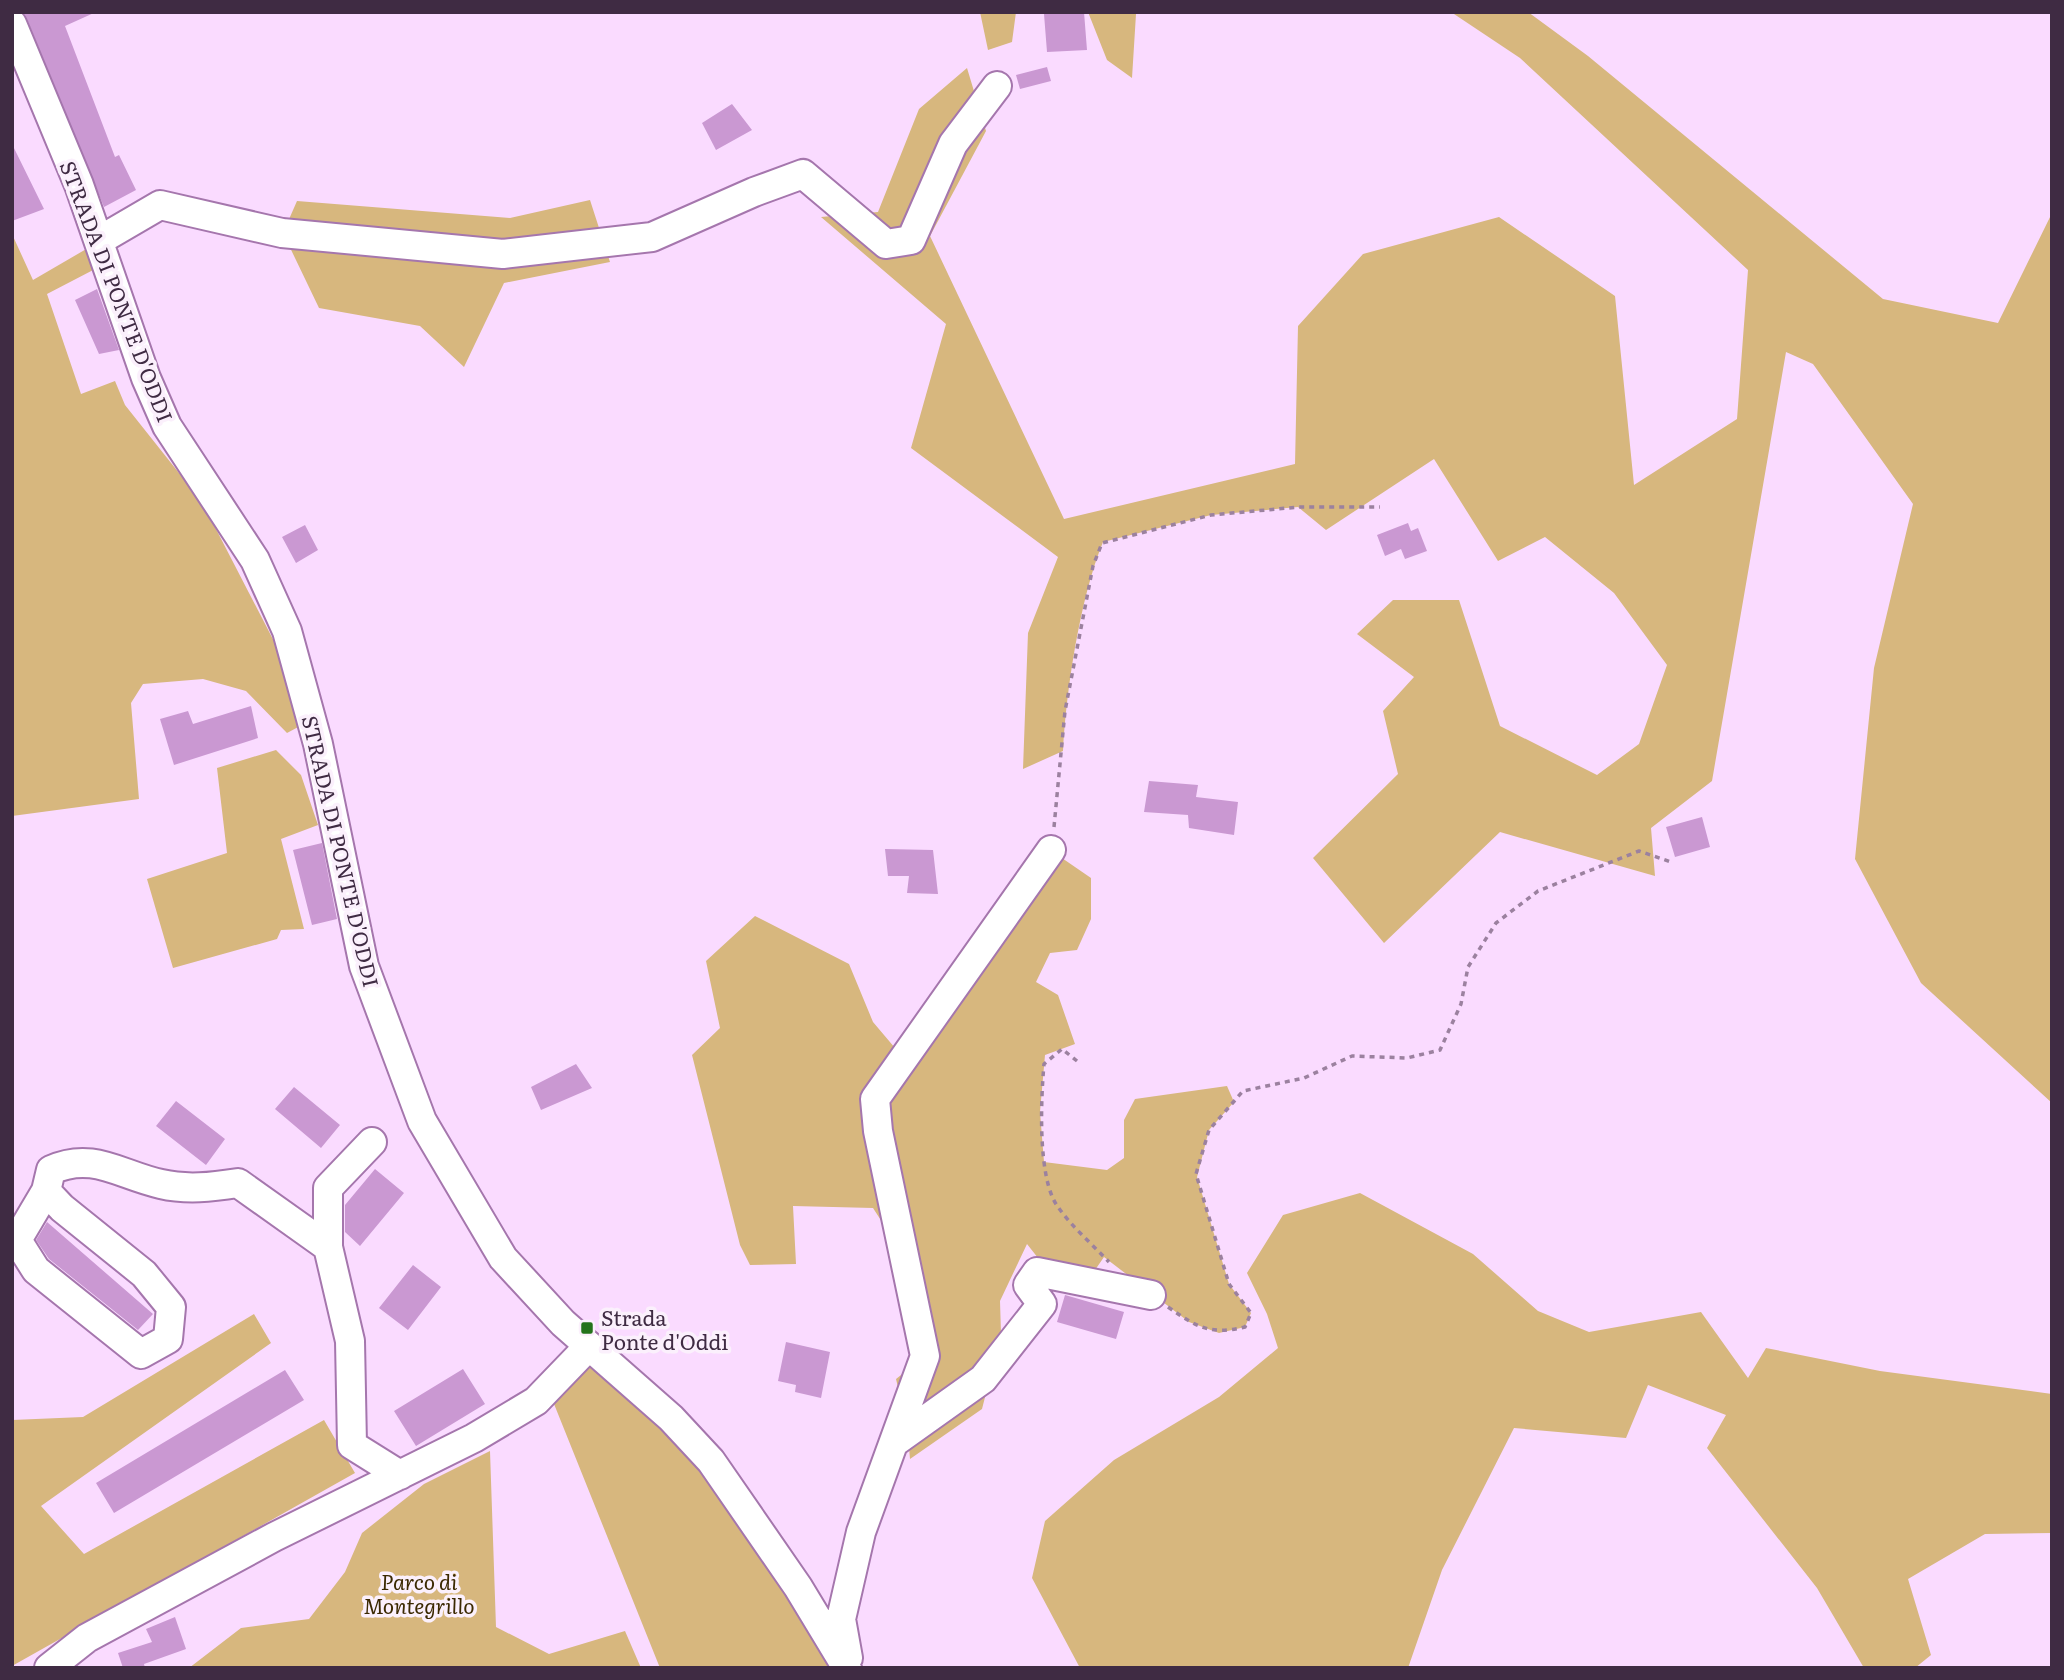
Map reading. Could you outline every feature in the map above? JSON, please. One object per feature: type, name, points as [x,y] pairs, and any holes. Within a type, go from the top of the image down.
[{"type":"street","name":"STRADA DI PONTE D'ODDI","points":[[12,24],[100,240],[146,378],[167,426],[255,560],[287,631],[321,756],[364,966],[422,1121],[503,1258],[519,1278],[589,1346],[671,1418],[711,1461],[849,1668]]},
{"type":"street","points":[[100,240],[160,205],[282,233],[503,254],[652,237],[754,191],[803,174],[886,244],[911,240],[953,144],[997,86]]},
{"type":"street","points":[[849,1668],[841,1619],[860,1532],[896,1441],[925,1356],[878,1131],[875,1098],[1051,850]]},
{"type":"street","points":[[372,1142],[328,1188],[328,1247],[349,1341],[352,1445],[400,1475]]},
{"type":"street","points":[[46,1191],[62,1208],[144,1274],[171,1307],[168,1339],[141,1354],[36,1270],[17,1240],[46,1191],[51,1170],[69,1162],[95,1163],[162,1185],[204,1189],[238,1183],[328,1247]]},
{"type":"street","points":[[896,1441],[983,1379],[1042,1304],[1028,1285],[1037,1272],[1151,1295]]},
{"type":"street","points":[[49,1668],[98,1632],[274,1537],[474,1438],[536,1401],[589,1346]]},
{"type":"path","points":[[1051,850],[1065,710],[1093,566],[1102,542],[1211,515],[1299,507],[1380,507]]},
{"type":"path","points":[[1151,1295],[1189,1322],[1219,1333],[1245,1327],[1251,1313],[1229,1284],[1196,1174],[1209,1130],[1243,1091],[1304,1078],[1352,1056],[1407,1058],[1440,1050],[1461,1004],[1468,967],[1496,923],[1538,891],[1639,851],[1671,862]]},
{"type":"path","points":[[1077,1061],[1062,1049],[1044,1064],[1040,1112],[1044,1162],[1056,1205],[1110,1264]]},
{"type":"green space","points":[[980,12],[1016,12],[1012,42],[988,50]]},
{"type":"green space","points":[[1088,12],[1136,14],[1132,78],[1107,60]]},
{"type":"green space","points":[[1451,12],[1528,12],[1588,56],[1883,299],[1998,323],[2052,213],[2052,1103],[1921,983],[1855,859],[1874,668],[1913,504],[1813,364],[1786,352],[1712,781],[1651,828],[1655,876],[1500,832],[1384,943],[1313,858],[1398,774],[1383,711],[1414,677],[1357,634],[1393,600],[1459,600],[1500,726],[1597,775],[1639,744],[1667,665],[1614,593],[1545,537],[1498,561],[1434,459],[1326,530],[1298,507],[1211,515],[1103,542],[1081,617],[1067,701],[1063,751],[1023,769],[1028,633],[1058,557],[911,448],[946,324],[821,217],[878,212],[919,109],[967,68],[986,131],[930,236],[1064,519],[1295,464],[1298,326],[1363,254],[1499,217],[1615,296],[1634,485],[1737,419],[1748,270],[1520,58]]},
{"type":"green space","points":[[590,200],[610,262],[504,283],[464,367],[420,326],[319,308],[283,233],[297,201],[510,218]]},
{"type":"green space","points":[[12,234],[33,280],[88,248],[97,268],[47,294],[81,394],[115,381],[125,405],[202,502],[278,649],[302,725],[287,733],[246,691],[203,679],[143,684],[131,703],[139,799],[12,816]]},
{"type":"green space","points":[[276,750],[301,775],[318,825],[281,839],[304,929],[281,930],[277,939],[173,968],[147,879],[227,853],[217,768]]},
{"type":"green space","points":[[1059,856],[1091,878],[1091,919],[1077,950],[1050,953],[1036,982],[1058,995],[1075,1044],[1045,1055],[1040,1112],[1044,1162],[1107,1170],[1124,1158],[1124,1120],[1135,1099],[1227,1086],[1234,1102],[1209,1130],[1197,1177],[1229,1284],[1251,1313],[1245,1327],[1219,1333],[1189,1322],[1104,1257],[1095,1270],[1042,1263],[1027,1244],[1000,1301],[1001,1334],[982,1409],[910,1459],[907,1425],[896,1379],[925,1356],[904,1256],[873,1208],[793,1206],[796,1264],[750,1265],[740,1245],[692,1055],[720,1028],[706,961],[755,916],[849,964],[873,1022],[906,1061],[957,1009],[963,963],[1005,941],[1031,883]]},
{"type":"green space","points":[[1360,1193],[1473,1254],[1538,1311],[1589,1332],[1701,1312],[1748,1378],[1766,1348],[1880,1371],[2052,1394],[2052,1533],[1985,1534],[1908,1579],[1931,1655],[1915,1668],[1864,1668],[1817,1588],[1707,1448],[1726,1415],[1648,1385],[1626,1438],[1514,1428],[1442,1570],[1408,1668],[1080,1668],[1032,1578],[1045,1521],[1114,1460],[1219,1397],[1278,1348],[1267,1314],[1247,1273],[1283,1215]]},
{"type":"green space","points":[[254,1314],[271,1343],[41,1506],[84,1554],[324,1420],[355,1473],[12,1666],[12,1420],[83,1417]]},
{"type":"green space","points":[[589,1346],[671,1418],[847,1668],[660,1668],[548,1389]]},
{"type":"green space","name":"Parco di Montegrillo","points":[[490,1451],[496,1627],[549,1654],[625,1631],[641,1668],[189,1668],[241,1628],[309,1619],[345,1572],[362,1533],[424,1484]]},
{"type":"building","points":[[24,12],[96,12],[65,26],[115,157],[119,155],[136,190],[104,207]]},
{"type":"building","points":[[1084,12],[1087,50],[1047,52],[1044,14]]},
{"type":"building","points":[[1047,67],[1051,81],[1020,89],[1016,75]]},
{"type":"building","points":[[732,104],[752,130],[716,150],[702,123]]},
{"type":"building","points":[[12,144],[44,209],[12,221]]},
{"type":"building","points":[[97,289],[119,350],[99,354],[75,300]]},
{"type":"building","points":[[1408,523],[1411,531],[1418,528],[1427,551],[1405,559],[1401,549],[1385,556],[1377,535]]},
{"type":"building","points":[[305,525],[318,550],[296,563],[282,537]]},
{"type":"building","points":[[251,706],[258,738],[174,765],[160,719],[188,711],[193,724]]},
{"type":"building","points":[[1149,781],[1198,785],[1196,797],[1238,802],[1234,835],[1189,828],[1188,815],[1144,812]]},
{"type":"building","points":[[1702,817],[1710,847],[1675,857],[1666,827]]},
{"type":"building","points":[[322,843],[337,919],[312,925],[293,850]]},
{"type":"building","points":[[885,849],[933,850],[938,894],[907,893],[909,876],[888,876]]},
{"type":"building","points":[[576,1064],[592,1088],[541,1110],[531,1087]]},
{"type":"building","points":[[294,1087],[340,1125],[321,1148],[275,1109]]},
{"type":"building","points":[[176,1101],[225,1139],[206,1165],[156,1126]]},
{"type":"building","points":[[375,1169],[404,1193],[360,1246],[345,1232],[345,1205]]},
{"type":"building","points":[[47,1222],[153,1314],[138,1330],[49,1259],[36,1240]]},
{"type":"building","points":[[413,1265],[441,1287],[408,1330],[379,1308]]},
{"type":"building","points":[[1065,1295],[1124,1312],[1116,1339],[1057,1322]]},
{"type":"building","points":[[786,1342],[830,1352],[821,1398],[795,1392],[796,1385],[778,1381]]},
{"type":"building","points":[[463,1369],[485,1404],[416,1446],[394,1411]]},
{"type":"building","points":[[285,1370],[304,1400],[114,1513],[96,1483]]},
{"type":"building","points":[[175,1617],[186,1649],[144,1664],[145,1668],[123,1668],[118,1653],[152,1642],[146,1629]]},
{"type":"place","name":"Strada Ponte d'Oddi","points":[[587,1328]]}]
